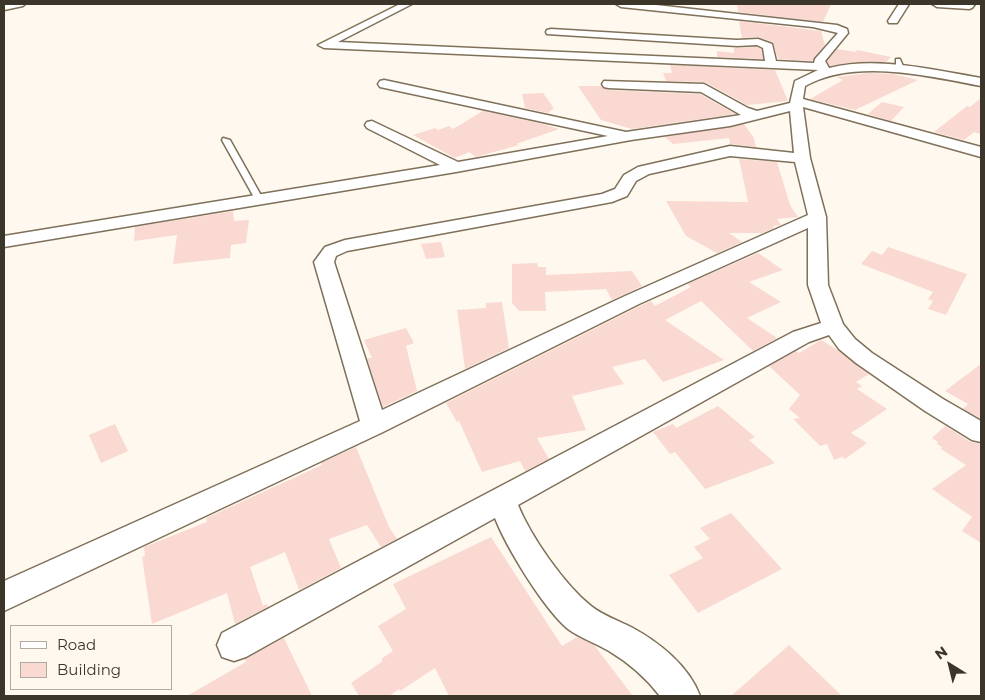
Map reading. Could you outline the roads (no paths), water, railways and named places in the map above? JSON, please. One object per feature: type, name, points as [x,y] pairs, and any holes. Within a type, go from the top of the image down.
[{"type":"street","points":[[4,7],[20,4]]},
{"type":"street","points":[[407,4],[324,45],[506,55],[771,64],[824,69],[901,65],[981,82]]},
{"type":"street","points":[[621,4],[838,28],[843,33],[821,57],[819,63],[824,69]]},
{"type":"street","points":[[893,21],[904,4]]},
{"type":"street","points":[[936,4],[963,7],[970,4]]},
{"type":"street","points":[[551,32],[737,43],[759,42],[768,46],[771,64]]},
{"type":"street","points":[[824,69],[806,78],[799,84],[796,103],[802,158],[817,216],[818,285],[833,326],[846,344],[864,358],[934,405],[981,433]]},
{"type":"street","points":[[384,84],[631,136]]},
{"type":"street","points":[[608,84],[704,88],[743,111],[756,115]]},
{"type":"street","points":[[4,241],[456,167],[631,136],[730,122],[796,103],[981,152]]},
{"type":"street","points":[[372,125],[456,167]]},
{"type":"street","points":[[374,425],[324,262],[326,254],[331,250],[606,198],[621,192],[630,178],[644,170],[730,151],[802,158]]},
{"type":"street","points":[[4,596],[374,425],[632,300],[817,216]]},
{"type":"street","points":[[234,645],[800,338],[833,326]]},
{"type":"street","points":[[502,501],[514,530],[548,581],[580,618],[622,640],[658,666],[682,696]]},
{"type":"lane","points":[[226,140],[259,199]]}]
